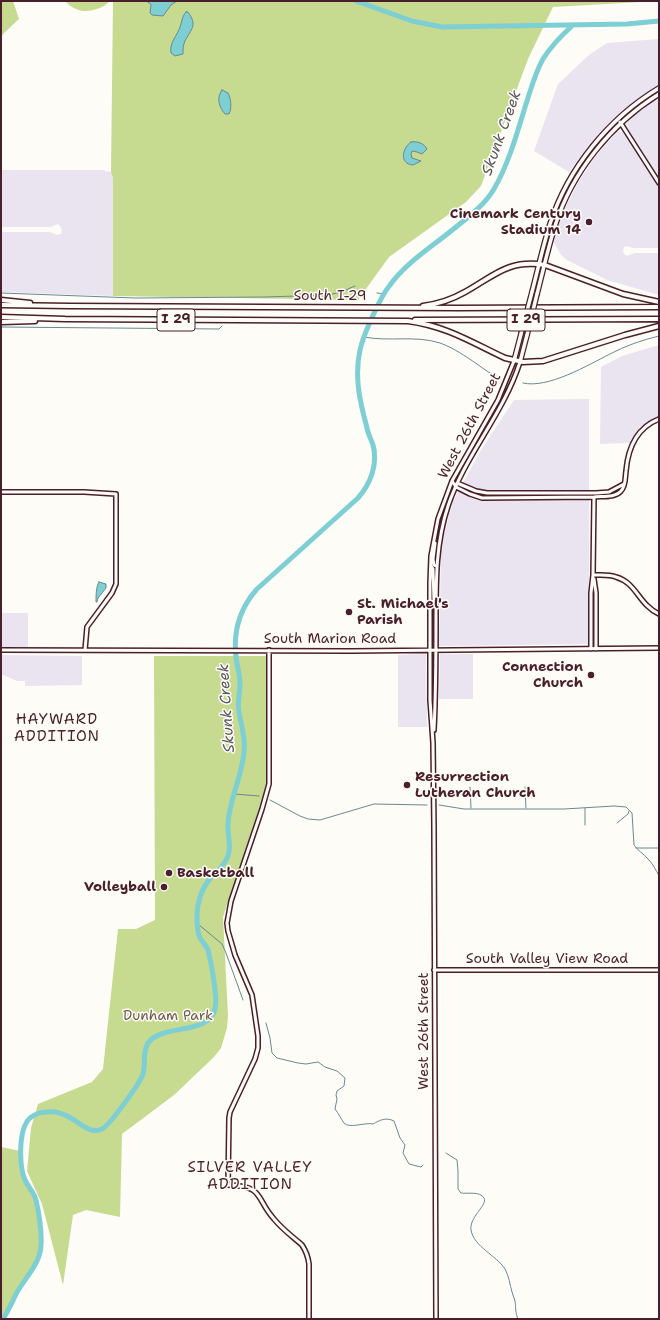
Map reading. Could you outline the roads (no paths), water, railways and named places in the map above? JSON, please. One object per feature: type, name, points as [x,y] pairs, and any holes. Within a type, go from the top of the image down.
[{"type":"highway","points":[[396,307],[422,306],[444,301],[464,292],[503,269],[521,264],[545,265],[623,294],[659,302]]},
{"type":"highway","points":[[1,300],[70,306]]},
{"type":"highway","name":"South I-29","points":[[1,304],[70,306],[659,307]]},
{"type":"highway","name":"South I-29","points":[[1,317],[65,319],[352,320],[659,319]]},
{"type":"highway","points":[[1,322],[65,319]]},
{"type":"highway","points":[[390,320],[423,323],[443,328],[505,358],[514,361],[534,363],[543,362],[625,334],[659,326]]},
{"type":"main road","name":"West 26th Street","points":[[433,744],[430,706],[431,566],[433,542],[444,500],[452,481],[498,400],[514,361],[550,223],[568,182],[593,145],[618,119],[637,102],[659,88]]},
{"type":"main road","name":"West 26th Street","points":[[436,1319],[433,744],[436,700],[436,566],[442,526],[448,505],[457,483],[503,403],[520,362],[555,225],[573,185],[597,149],[621,123],[659,94]]},
{"type":"main road","points":[[618,119],[659,183]]},
{"type":"main road","points":[[452,481],[456,487],[482,498],[594,497],[617,494],[621,491],[625,483],[628,456],[633,442],[645,427],[659,420]]},
{"type":"main road","points":[[457,483],[483,492],[592,493],[609,492],[625,483]]},
{"type":"main road","points":[[1,492],[84,492],[116,494],[116,584],[112,593],[88,624],[85,634],[85,650]]},
{"type":"main road","points":[[592,493],[594,497],[596,649]]},
{"type":"main road","points":[[594,497],[596,493]]},
{"type":"main road","points":[[436,566],[434,565],[434,559],[437,523]]},
{"type":"main road","points":[[431,566],[433,569],[433,595],[436,610]]},
{"type":"main road","points":[[594,575],[614,576],[625,581],[647,607],[659,614]]},
{"type":"main road","points":[[591,649],[591,593],[594,575]]},
{"type":"main road","name":"South Marion Road","points":[[1,650],[217,651],[659,648]]},
{"type":"main road","points":[[269,650],[269,784],[231,901],[228,919],[228,932],[252,995],[258,1041],[256,1057],[230,1112],[228,1185],[240,1185],[258,1194],[273,1218],[302,1245],[308,1256],[310,1271],[309,1319]]},
{"type":"main road","name":"South Valley View Road","points":[[434,970],[659,970]]},
{"type":"water","points":[[147,1],[177,1],[171,5],[163,16],[152,15],[150,13],[151,5]]},
{"type":"water","points":[[186,12],[188,12],[191,17],[193,24],[184,43],[183,54],[175,56],[171,53],[171,46]]},
{"type":"water","points":[[222,90],[228,93],[230,98],[231,106],[229,114],[225,114],[220,105],[219,96]]},
{"type":"water","points":[[411,142],[420,143],[427,149],[422,154],[412,151],[412,158],[421,161],[413,165],[406,162],[403,155]]},
{"type":"water","points":[[99,582],[106,584],[106,588],[96,602],[97,589]]},
{"type":"waterway","points":[[356,1],[412,21],[442,27],[627,24],[659,21]]},
{"type":"waterway","name":"Skunk Creek","points":[[3,1319],[16,1294],[35,1265],[41,1246],[40,1223],[36,1200],[25,1180],[22,1166],[21,1148],[23,1130],[26,1123],[36,1114],[42,1112],[53,1112],[73,1119],[89,1129],[102,1129],[118,1112],[141,1079],[144,1070],[145,1050],[148,1043],[155,1037],[164,1033],[204,1023],[211,1017],[215,1009],[216,997],[212,971],[208,950],[198,933],[197,911],[203,889],[208,881],[222,867],[228,856],[230,848],[228,828],[229,815],[243,761],[244,742],[238,708],[240,681],[235,647],[239,620],[246,604],[257,589],[358,498],[367,486],[375,459],[373,445],[367,430],[360,399],[358,360],[364,336],[370,322],[384,294],[396,277],[419,256],[469,217],[490,195],[508,158],[540,64],[553,45],[573,25]]},
{"type":"waterway","points":[[1,293],[135,298],[265,297],[328,295],[341,292],[355,286]]},
{"type":"waterway","name":"Skunk Creek","points":[[377,293],[384,294]]},
{"type":"waterway","points":[[1,327],[219,329],[222,326]]},
{"type":"waterway","points":[[523,383],[544,383],[568,375],[616,351],[640,341],[659,336]]},
{"type":"waterway","points":[[364,337],[383,339],[421,339],[440,343],[459,352],[498,377]]},
{"type":"waterway","points":[[470,787],[471,808]]},
{"type":"waterway","points":[[525,787],[526,808]]},
{"type":"waterway","points":[[234,794],[259,796]]},
{"type":"waterway","points":[[270,800],[300,816],[308,819],[320,820],[374,804],[427,805]]},
{"type":"waterway","points":[[439,805],[464,809],[564,809],[614,806],[626,807],[632,813],[634,845],[656,869],[659,876]]},
{"type":"waterway","points":[[585,808],[585,825]]},
{"type":"waterway","points":[[617,823],[628,814],[629,811]]},
{"type":"waterway","points":[[636,848],[659,848]]},
{"type":"waterway","points":[[198,924],[222,944],[243,1000]]},
{"type":"waterway","points":[[266,1023],[272,1053],[277,1058],[306,1064],[318,1062],[325,1067],[337,1071],[345,1078],[344,1086],[337,1091],[335,1109],[346,1125],[373,1124],[386,1119],[394,1121],[400,1138],[405,1145],[403,1153],[409,1164],[421,1167],[423,1165]]},
{"type":"waterway","points":[[446,1153],[457,1160],[458,1189],[461,1193],[480,1194],[484,1198],[485,1201],[473,1220],[471,1230],[476,1241],[505,1269],[515,1301],[518,1319]]},
{"type":"place","name":"Cinemark Century Stadium 14","points":[[589,222]]},
{"type":"place","name":"St. Michael's Parish","points":[[349,612]]},
{"type":"place","name":"Connection Church","points":[[591,675]]},
{"type":"place","name":"Resurrection Lutheran Church","points":[[407,785]]},
{"type":"place","name":"Basketball","points":[[169,873]]},
{"type":"place","name":"Volleyball","points":[[164,887]]},
{"type":"district","name":"HAYWARD ADDITION","points":[[57,728]]},
{"type":"district","name":"SILVER VALLEY ADDITION","points":[[250,1176]]},
{"type":"park label","name":"Dunham Park","points":[[168,1016]]}]
